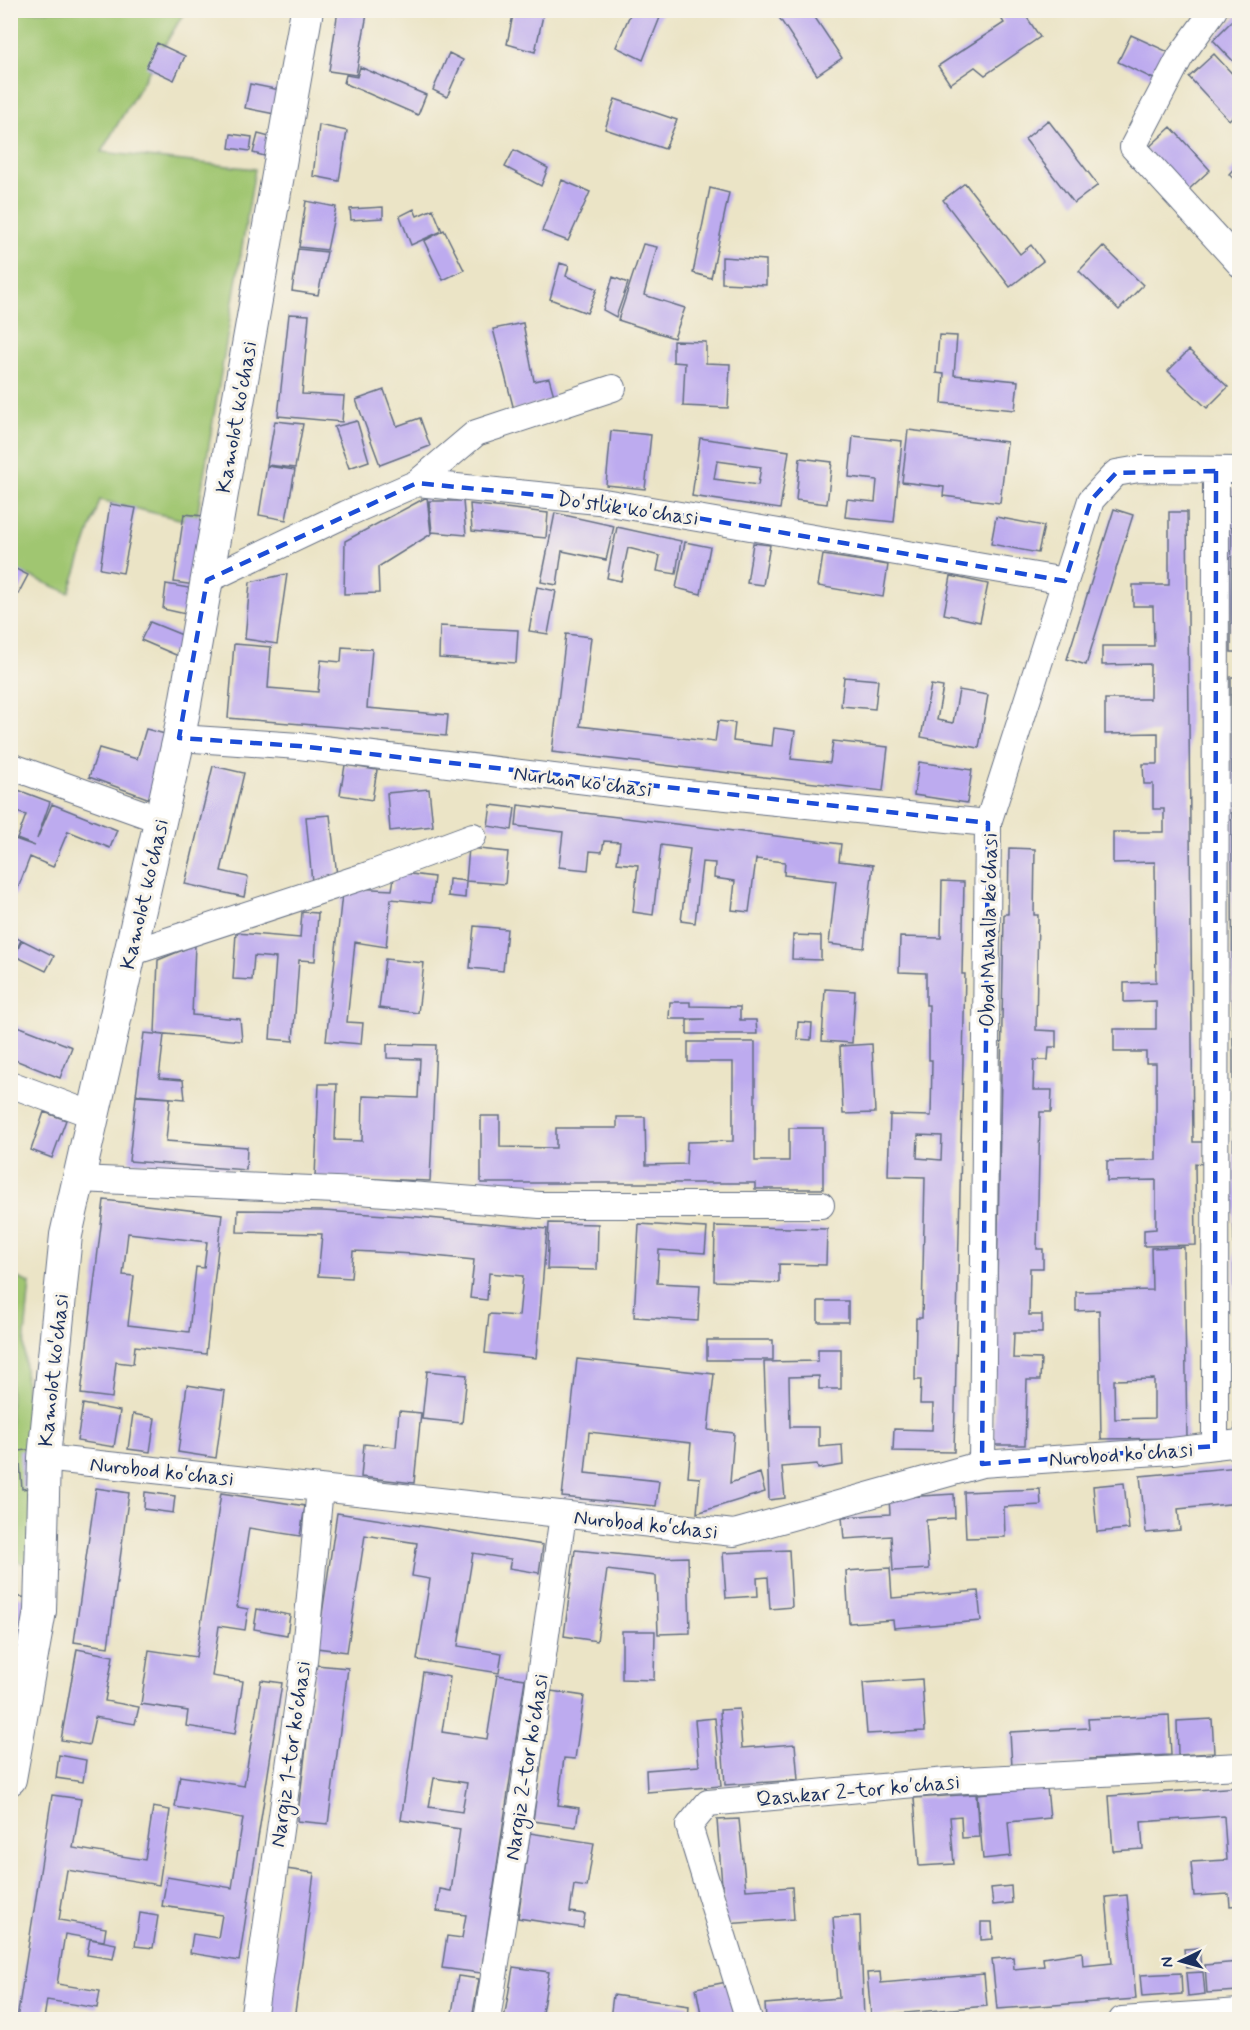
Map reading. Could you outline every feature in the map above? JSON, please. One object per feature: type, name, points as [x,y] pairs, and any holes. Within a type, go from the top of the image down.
[{"type":"street","name":"Kamolot koʻchasi","points":[[10,1779],[17,1705],[40,1611],[44,1458],[66,1235],[179,738],[307,10]]},
{"type":"street","points":[[1214,10],[1180,57],[1133,147],[1239,264]]},
{"type":"street","points":[[417,483],[476,433],[613,388]]},
{"type":"street","name":"Obod Mahalla ko‘chasi","points":[[982,1464],[988,823],[1091,500],[1116,473],[1139,469],[1228,470]]},
{"type":"street","points":[[1227,1445],[1228,470]]},
{"type":"street","name":"Do'stlik ko'chasi","points":[[207,580],[417,483],[598,501],[1065,581]]},
{"type":"street","name":"Nurhon ko'chasi","points":[[179,738],[299,746],[686,793],[988,823]]},
{"type":"street","points":[[10,766],[161,820]]},
{"type":"street","points":[[130,953],[368,875],[473,836]]},
{"type":"street","points":[[10,1084],[93,1115]]},
{"type":"street","points":[[78,1179],[359,1191],[540,1205],[821,1205]]},
{"type":"street","name":"Nurobod koʻchasi","points":[[44,1458],[734,1533],[982,1464],[1227,1445]]},
{"type":"street","name":"Nargiz 1-tor ko‘chasi","points":[[254,2019],[304,1661],[320,1488]]},
{"type":"street","name":"Nargiz 2-tor ko‘chasi","points":[[487,2019],[525,1781],[563,1515]]},
{"type":"street","name":"Qashkar 2-tor koʼchasi","points":[[749,2019],[689,1826],[708,1803],[947,1781],[1239,1766]]},
{"type":"street","points":[[1122,2019],[1239,2012]]},
{"type":"highlighted area","points":[[1216,471],[1215,1446],[982,1464],[988,823],[299,746],[179,738],[207,580],[417,483],[598,501],[1065,581],[1091,500],[1116,473]]},
{"type":"green space","points":[[10,11],[185,11],[101,152],[255,169],[196,523],[100,500],[69,593],[11,568]]},
{"type":"green space","points":[[10,1275],[30,1283],[24,1347],[35,1567],[11,1559]]},
{"type":"building","points":[[338,10],[352,10],[367,14],[356,75],[329,71]]},
{"type":"building","points":[[514,10],[544,11],[535,52],[507,44]]},
{"type":"building","points":[[632,10],[663,10],[643,60],[616,47]]},
{"type":"building","points":[[785,10],[810,10],[842,58],[817,75],[778,16]]},
{"type":"building","points":[[996,10],[1022,10],[1040,37],[985,75],[975,67],[950,84],[938,66],[1004,23]]},
{"type":"building","points":[[1239,14],[1239,56],[1234,62],[1213,40]]},
{"type":"building","points":[[1131,35],[1175,55],[1162,83],[1118,62]]},
{"type":"building","points":[[157,43],[185,56],[174,80],[146,67]]},
{"type":"building","points":[[449,53],[463,60],[447,97],[433,90]]},
{"type":"building","points":[[1214,54],[1239,81],[1239,110],[1229,120],[1189,77]]},
{"type":"building","points":[[360,67],[426,95],[418,115],[344,83],[346,75],[357,77]]},
{"type":"building","points":[[250,84],[290,92],[285,116],[245,108]]},
{"type":"building","points":[[615,99],[677,120],[665,149],[605,129]]},
{"type":"building","points":[[1048,120],[1098,185],[1074,203],[1025,139]]},
{"type":"building","points":[[319,125],[347,131],[339,181],[313,176]]},
{"type":"building","points":[[1171,127],[1210,170],[1185,193],[1146,150]]},
{"type":"building","points":[[231,134],[252,137],[250,151],[229,148]]},
{"type":"building","points":[[258,134],[281,140],[276,159],[253,153]]},
{"type":"building","points":[[514,150],[548,168],[541,186],[505,167]]},
{"type":"building","points":[[1239,163],[1239,185],[1229,174]]},
{"type":"building","points":[[562,180],[590,192],[568,241],[542,231]]},
{"type":"building","points":[[965,183],[1020,254],[1031,245],[1043,261],[1010,287],[943,200]]},
{"type":"building","points":[[710,188],[729,193],[711,278],[693,273]]},
{"type":"building","points":[[306,201],[336,207],[327,250],[299,247]]},
{"type":"building","points":[[383,207],[383,218],[351,220],[350,209]]},
{"type":"building","points":[[414,209],[417,216],[433,209],[442,231],[411,245],[400,216]]},
{"type":"building","points":[[444,230],[464,270],[443,280],[424,241]]},
{"type":"building","points":[[643,244],[657,247],[644,295],[685,308],[674,338],[618,320]]},
{"type":"building","points":[[1103,246],[1143,285],[1119,310],[1079,271]]},
{"type":"building","points":[[298,249],[327,252],[318,295],[292,291]]},
{"type":"building","points":[[722,257],[766,260],[766,285],[722,283]]},
{"type":"building","points":[[560,263],[569,266],[566,276],[597,289],[587,313],[550,299]]},
{"type":"building","points":[[613,277],[628,283],[616,317],[603,310]]},
{"type":"building","points":[[289,314],[309,315],[302,394],[344,396],[342,422],[278,416]]},
{"type":"building","points":[[523,323],[534,381],[549,378],[555,399],[514,410],[493,329]]},
{"type":"building","points":[[939,335],[957,336],[954,375],[1018,381],[1015,410],[942,403],[944,374],[936,373]]},
{"type":"building","points":[[673,341],[706,342],[706,363],[730,364],[728,408],[683,406],[685,363],[673,362]]},
{"type":"building","points":[[1189,350],[1228,387],[1207,408],[1168,371]]},
{"type":"building","points":[[384,390],[397,426],[420,418],[430,446],[380,465],[356,400]]},
{"type":"building","points":[[275,421],[303,424],[295,468],[267,465]]},
{"type":"building","points":[[357,421],[369,461],[349,468],[334,427]]},
{"type":"building","points":[[908,430],[1007,442],[1000,503],[943,496],[944,487],[902,482]]},
{"type":"building","points":[[611,431],[651,435],[645,489],[606,485]]},
{"type":"building","points":[[853,436],[902,441],[894,522],[845,517],[847,499],[875,502],[877,480],[849,477]]},
{"type":"building","points":[[700,438],[789,451],[780,509],[692,496]],"holes":[[[717,461],[761,467],[758,485],[714,479]]]},
{"type":"building","points":[[800,458],[832,462],[827,504],[796,500]]},
{"type":"building","points":[[267,466],[295,470],[286,520],[259,515]]},
{"type":"building","points":[[1232,489],[1239,489],[1239,652],[1231,652]]},
{"type":"building","points":[[427,497],[431,534],[378,567],[379,593],[344,594],[345,541]]},
{"type":"building","points":[[429,501],[463,501],[466,535],[432,532]]},
{"type":"building","points":[[110,504],[136,508],[123,573],[100,569]]},
{"type":"building","points":[[470,504],[548,513],[546,538],[472,531]]},
{"type":"building","points":[[1114,509],[1133,515],[1086,665],[1067,659]]},
{"type":"building","points":[[1169,512],[1187,512],[1193,1142],[1203,1142],[1203,1164],[1195,1163],[1196,1245],[1144,1246],[1144,1230],[1156,1229],[1156,1180],[1107,1181],[1107,1161],[1156,1160],[1156,1063],[1146,1063],[1146,1052],[1114,1052],[1114,1029],[1156,1029],[1156,1001],[1124,1002],[1124,983],[1156,982],[1155,862],[1113,863],[1113,832],[1164,832],[1164,809],[1153,809],[1153,784],[1144,784],[1143,764],[1158,764],[1158,733],[1105,734],[1105,699],[1150,699],[1150,664],[1102,665],[1102,646],[1154,646],[1153,606],[1133,606],[1133,585],[1169,585]]},
{"type":"building","points":[[555,513],[614,526],[606,560],[562,551],[557,585],[541,582]]},
{"type":"building","points":[[184,514],[213,517],[202,586],[174,582]]},
{"type":"building","points":[[996,517],[1044,526],[1038,553],[991,544]]},
{"type":"building","points":[[617,527],[681,541],[676,574],[657,571],[660,556],[628,548],[621,581],[607,578]]},
{"type":"building","points":[[685,542],[710,547],[701,594],[676,588]]},
{"type":"building","points":[[753,543],[770,545],[763,585],[747,583]]},
{"type":"building","points":[[823,555],[888,565],[883,597],[818,586]]},
{"type":"building","points":[[10,566],[28,575],[18,594],[10,591]]},
{"type":"building","points":[[287,574],[277,644],[245,639],[250,582]]},
{"type":"building","points":[[951,576],[988,584],[980,622],[944,614]]},
{"type":"building","points":[[166,584],[200,590],[195,616],[163,609]]},
{"type":"building","points":[[537,587],[556,591],[548,634],[529,631]]},
{"type":"building","points":[[150,622],[192,639],[183,658],[141,640]]},
{"type":"building","points":[[440,626],[518,630],[516,663],[439,658]]},
{"type":"building","points":[[566,634],[591,637],[580,726],[715,742],[718,721],[735,723],[733,741],[772,746],[774,728],[795,731],[791,759],[830,763],[833,741],[888,747],[883,791],[552,752]]},
{"type":"building","points":[[234,644],[271,647],[268,688],[318,692],[321,660],[341,662],[342,647],[372,649],[367,708],[448,715],[446,736],[228,718]]},
{"type":"building","points":[[844,677],[878,680],[875,709],[841,706]]},
{"type":"building","points":[[1231,677],[1239,677],[1239,1431],[1235,1431]]},
{"type":"building","points":[[931,685],[943,687],[937,720],[953,723],[959,690],[988,695],[979,748],[921,737]]},
{"type":"building","points":[[146,729],[169,735],[150,799],[89,777],[99,748],[137,759]]},
{"type":"building","points":[[919,762],[972,770],[967,803],[914,795]]},
{"type":"building","points":[[345,765],[377,770],[372,800],[340,795]]},
{"type":"building","points":[[213,766],[244,773],[221,871],[248,877],[244,897],[185,884]]},
{"type":"building","points":[[10,787],[50,802],[37,839],[52,804],[117,830],[110,848],[68,831],[53,867],[30,857],[15,896],[10,895],[10,851],[15,839],[35,846],[17,839],[26,815],[10,810]]},
{"type":"building","points":[[429,789],[433,826],[390,831],[387,793]]},
{"type":"building","points":[[491,805],[515,808],[512,830],[488,826]]},
{"type":"building","points":[[518,805],[841,844],[839,861],[873,865],[864,948],[829,944],[836,881],[784,875],[785,862],[756,859],[749,912],[732,910],[735,881],[714,878],[715,863],[702,862],[695,923],[681,921],[690,849],[661,845],[653,915],[633,912],[638,865],[617,863],[620,842],[604,841],[602,852],[590,851],[588,870],[559,867],[563,832],[516,826]]},
{"type":"building","points":[[330,815],[337,876],[312,882],[306,817]]},
{"type":"building","points":[[469,848],[508,852],[505,884],[466,881]]},
{"type":"building","points":[[1009,848],[1035,849],[1034,915],[1038,915],[1036,1030],[1056,1031],[1056,1047],[1049,1047],[1048,1060],[1034,1060],[1033,1090],[1052,1090],[1051,1112],[1040,1112],[1037,1249],[1043,1249],[1043,1268],[1030,1268],[1029,1315],[1042,1315],[1042,1333],[1014,1333],[1013,1358],[1041,1359],[1040,1380],[1027,1380],[1025,1445],[994,1445],[1004,914],[1008,914]]},
{"type":"building","points":[[395,872],[434,877],[431,903],[391,899],[386,947],[355,942],[347,1022],[363,1023],[361,1044],[326,1041],[342,894],[354,888],[392,890]]},
{"type":"building","points":[[449,879],[466,881],[465,898],[448,896]]},
{"type":"building","points":[[942,881],[964,882],[962,974],[965,974],[954,1452],[893,1451],[894,1429],[932,1430],[933,1404],[920,1404],[921,1380],[915,1380],[916,1318],[922,1318],[925,1177],[888,1176],[890,1115],[931,1116],[932,1060],[929,1060],[929,1005],[926,1005],[926,973],[899,972],[900,937],[941,938]],"holes":[[[918,1135],[942,1136],[941,1160],[917,1158]]]},
{"type":"building","points":[[302,912],[318,913],[315,961],[299,960],[293,1041],[270,1039],[276,958],[254,956],[252,980],[233,979],[236,933],[300,938]]},
{"type":"building","points":[[474,926],[507,929],[503,971],[470,968]]},
{"type":"building","points":[[10,935],[21,940],[14,955],[10,954]]},
{"type":"building","points":[[793,935],[821,936],[821,960],[792,959]]},
{"type":"building","points":[[22,940],[54,956],[46,971],[15,956]]},
{"type":"building","points":[[195,945],[192,1015],[240,1019],[242,1041],[155,1033],[158,960]]},
{"type":"building","points":[[385,959],[424,963],[418,1013],[379,1008]]},
{"type":"building","points":[[825,989],[855,991],[852,1043],[822,1041]]},
{"type":"building","points":[[670,1002],[690,1002],[690,1006],[740,1007],[740,1020],[756,1020],[757,1034],[687,1034],[687,1020],[705,1019],[669,1019]]},
{"type":"building","points":[[798,1022],[812,1023],[811,1040],[797,1039]]},
{"type":"building","points":[[10,1023],[72,1047],[60,1078],[10,1058]]},
{"type":"building","points":[[144,1033],[164,1035],[159,1078],[183,1080],[185,1099],[136,1095]]},
{"type":"building","points":[[688,1042],[755,1042],[755,1161],[789,1161],[789,1128],[823,1128],[823,1189],[755,1189],[755,1183],[481,1183],[481,1116],[500,1116],[500,1147],[556,1148],[556,1128],[617,1128],[617,1117],[645,1117],[646,1165],[686,1164],[687,1142],[733,1141],[733,1062],[688,1062]]},
{"type":"building","points":[[387,1044],[436,1045],[430,1181],[315,1177],[319,1084],[337,1084],[335,1140],[362,1141],[363,1096],[418,1098],[420,1059],[387,1058]]},
{"type":"building","points":[[872,1044],[875,1113],[843,1114],[840,1046]]},
{"type":"building","points":[[136,1096],[170,1098],[166,1141],[247,1147],[246,1170],[129,1161]]},
{"type":"building","points":[[44,1112],[66,1120],[52,1158],[31,1150]]},
{"type":"building","points":[[104,1200],[222,1214],[206,1354],[135,1346],[133,1364],[116,1362],[112,1398],[81,1394]],"holes":[[[128,1233],[207,1242],[204,1268],[196,1267],[189,1332],[128,1325],[134,1276],[123,1275]]]},
{"type":"building","points":[[238,1210],[323,1211],[547,1229],[536,1358],[485,1353],[489,1314],[519,1316],[523,1276],[489,1273],[487,1300],[470,1298],[474,1260],[353,1251],[351,1278],[318,1276],[322,1234],[237,1232]]},
{"type":"building","points":[[549,1223],[598,1224],[597,1270],[547,1269]]},
{"type":"building","points":[[639,1224],[707,1228],[705,1253],[659,1250],[657,1283],[700,1285],[698,1321],[634,1317]]},
{"type":"building","points":[[715,1226],[827,1229],[826,1265],[779,1264],[779,1283],[714,1281]]},
{"type":"building","points":[[1184,1247],[1187,1438],[1101,1439],[1099,1310],[1076,1311],[1076,1292],[1152,1290],[1151,1248]],"holes":[[[1154,1379],[1154,1418],[1115,1419],[1114,1380]]]},
{"type":"building","points":[[818,1301],[848,1301],[848,1322],[818,1322]]},
{"type":"building","points":[[707,1340],[773,1340],[773,1360],[707,1360]]},
{"type":"building","points":[[818,1349],[841,1349],[841,1389],[819,1389],[819,1376],[789,1377],[790,1427],[819,1427],[819,1447],[842,1445],[843,1465],[818,1469],[817,1464],[782,1467],[785,1498],[769,1500],[764,1362],[818,1361]]},
{"type":"building","points":[[577,1359],[714,1374],[708,1430],[734,1433],[730,1483],[760,1473],[765,1492],[697,1513],[700,1478],[688,1477],[691,1443],[589,1432],[585,1473],[659,1481],[656,1506],[562,1497]]},
{"type":"building","points":[[427,1371],[467,1375],[462,1423],[422,1419]]},
{"type":"building","points":[[187,1385],[225,1391],[216,1458],[178,1452]]},
{"type":"building","points":[[83,1404],[120,1411],[114,1447],[77,1441]]},
{"type":"building","points":[[399,1411],[421,1413],[414,1483],[361,1477],[364,1444],[396,1447]]},
{"type":"building","points":[[133,1414],[155,1418],[150,1452],[128,1449]]},
{"type":"building","points":[[34,1449],[37,1487],[22,1489],[19,1451]]},
{"type":"building","points":[[1239,1467],[1239,1503],[1178,1509],[1180,1530],[1146,1533],[1140,1476]]},
{"type":"building","points":[[1124,1483],[1129,1529],[1097,1532],[1093,1486]]},
{"type":"building","points":[[96,1488],[129,1493],[108,1647],[74,1642]]},
{"type":"building","points":[[1040,1489],[1041,1505],[1004,1507],[1005,1537],[966,1538],[964,1492]]},
{"type":"building","points":[[145,1492],[175,1496],[173,1513],[144,1509]]},
{"type":"building","points":[[221,1493],[305,1506],[300,1536],[249,1528],[237,1607],[248,1609],[245,1630],[219,1626],[212,1676],[243,1681],[235,1734],[186,1726],[188,1711],[141,1704],[149,1650],[196,1657]]},
{"type":"building","points":[[954,1494],[955,1518],[926,1520],[929,1569],[893,1571],[891,1536],[844,1539],[842,1517],[890,1514],[889,1498]]},
{"type":"building","points":[[337,1513],[543,1545],[539,1573],[509,1568],[511,1559],[473,1553],[458,1646],[502,1653],[499,1673],[417,1660],[430,1579],[412,1576],[417,1543],[365,1535],[347,1652],[317,1648]]},
{"type":"building","points":[[575,1550],[655,1558],[688,1557],[690,1633],[658,1634],[656,1576],[607,1570],[597,1641],[564,1636]]},
{"type":"building","points":[[789,1550],[792,1607],[770,1609],[768,1577],[757,1578],[758,1596],[726,1598],[723,1553]]},
{"type":"building","points":[[890,1568],[892,1598],[978,1591],[981,1621],[894,1628],[893,1620],[849,1623],[846,1571]]},
{"type":"building","points":[[10,1596],[30,1598],[19,1684],[10,1683]]},
{"type":"building","points":[[257,1609],[290,1615],[287,1635],[254,1629]]},
{"type":"building","points":[[622,1631],[655,1631],[654,1680],[622,1679]]},
{"type":"building","points":[[77,1649],[113,1656],[105,1701],[139,1707],[135,1724],[95,1717],[89,1745],[61,1740]]},
{"type":"building","points":[[316,1665],[348,1668],[328,1824],[297,1821]]},
{"type":"building","points":[[423,1672],[450,1677],[442,1732],[487,1739],[497,1675],[525,1679],[481,1973],[442,1968],[447,1936],[462,1938],[466,1915],[437,1911],[440,1889],[451,1891],[460,1829],[401,1820]],"holes":[[[434,1778],[467,1783],[462,1812],[429,1807]]]},
{"type":"building","points":[[922,1679],[925,1731],[867,1734],[863,1683]]},
{"type":"building","points":[[261,1680],[282,1683],[239,1961],[190,1953],[193,1934],[218,1938],[222,1915],[162,1906],[167,1877],[232,1888],[243,1818],[175,1807],[180,1776],[244,1786]]},
{"type":"building","points":[[551,1691],[584,1696],[575,1759],[564,1758],[558,1805],[579,1808],[576,1827],[533,1821]]},
{"type":"building","points":[[739,1709],[742,1748],[795,1744],[798,1780],[725,1785],[720,1710]]},
{"type":"building","points":[[1169,1715],[1171,1755],[1090,1759],[1090,1764],[1012,1767],[1010,1732],[1089,1728],[1088,1719]]},
{"type":"building","points":[[715,1718],[721,1786],[647,1792],[646,1770],[699,1766],[695,1720]]},
{"type":"building","points":[[1212,1719],[1214,1753],[1178,1755],[1177,1721]]},
{"type":"building","points":[[59,1755],[86,1760],[83,1782],[56,1778]]},
{"type":"building","points":[[1239,1787],[1239,1905],[1230,1906],[1229,1894],[1194,1896],[1191,1862],[1227,1860],[1224,1816],[1141,1822],[1143,1849],[1113,1851],[1109,1796]]},
{"type":"building","points":[[1047,1788],[1050,1818],[1008,1822],[1011,1856],[983,1859],[977,1794]]},
{"type":"building","points":[[976,1794],[979,1837],[962,1838],[961,1816],[950,1817],[954,1864],[919,1866],[914,1798]]},
{"type":"building","points":[[52,1795],[81,1799],[73,1848],[145,1860],[153,1807],[170,1810],[159,1885],[67,1870],[59,1920],[106,1928],[104,1941],[65,1934],[57,1984],[100,1991],[97,2008],[47,2000],[44,2019],[17,2019]]},
{"type":"building","points":[[739,1819],[746,1890],[792,1887],[794,1919],[725,1924],[717,1820]]},
{"type":"building","points":[[530,1833],[594,1843],[587,1887],[574,1885],[570,1912],[585,1914],[583,1928],[518,1918]]},
{"type":"building","points":[[286,1869],[314,1873],[300,1977],[294,2019],[265,2019]]},
{"type":"building","points":[[1011,1886],[1012,1903],[993,1905],[991,1888]]},
{"type":"building","points":[[1127,1895],[1136,1999],[997,2009],[992,1959],[1013,1957],[1014,1969],[1044,1966],[1043,1958],[1082,1952],[1083,1966],[1112,1963],[1106,1897]]},
{"type":"building","points":[[140,1913],[158,1916],[153,1948],[135,1946]]},
{"type":"building","points":[[860,1916],[864,2019],[766,2019],[765,2004],[839,1998],[833,1917]]},
{"type":"building","points":[[981,1922],[992,1922],[993,1939],[981,1940]]},
{"type":"building","points":[[90,1939],[116,1944],[113,1959],[87,1955]]},
{"type":"building","points":[[1199,1948],[1201,1967],[1186,1968],[1184,1949]]},
{"type":"building","points":[[1239,1962],[1239,1991],[1207,1993],[1205,1965]]},
{"type":"building","points":[[513,1967],[549,1972],[541,2019],[504,2019]]},
{"type":"building","points":[[880,1972],[881,1983],[984,1974],[987,2006],[871,2016],[867,1973]]},
{"type":"building","points":[[1203,1972],[1205,1994],[1188,1996],[1186,1973]]},
{"type":"building","points":[[1181,1973],[1182,1994],[1142,1997],[1140,1975]]},
{"type":"building","points":[[458,1976],[479,1979],[472,2019],[451,2019]]},
{"type":"building","points":[[732,1981],[739,2019],[702,2019],[696,1988]]},
{"type":"building","points":[[613,1995],[689,2006],[688,2019],[610,2019]]}]
